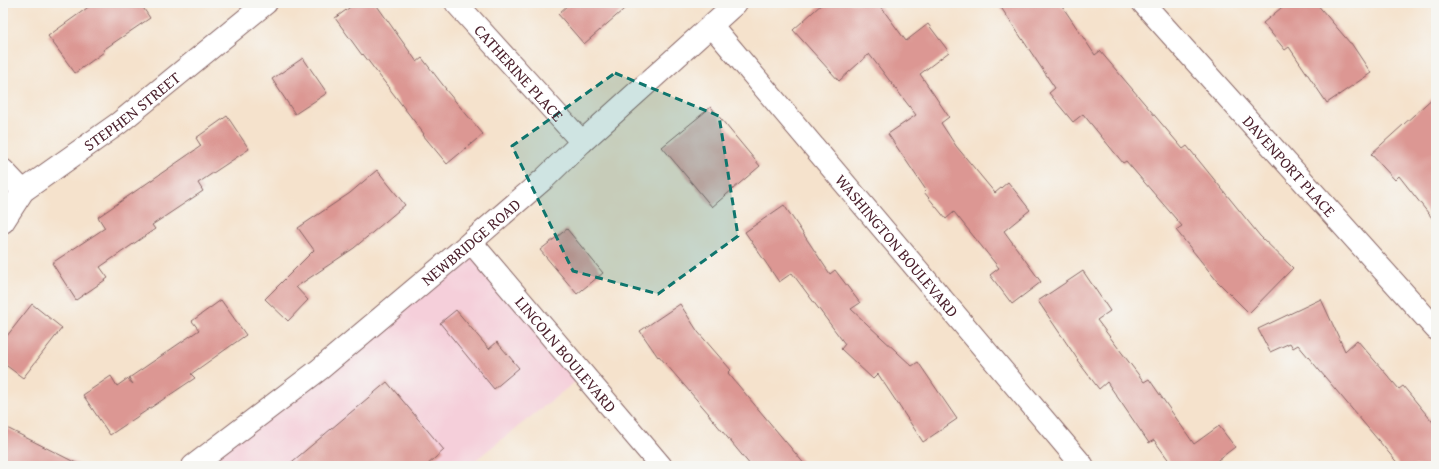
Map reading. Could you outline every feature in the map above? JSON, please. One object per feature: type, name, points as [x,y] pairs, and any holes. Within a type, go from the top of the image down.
[{"type":"street","name":"STEPHEN STREET","points":[[3,222],[23,190],[119,123],[266,3]]},
{"type":"street","name":"CATHERINE PLACE","points":[[456,3],[582,142]]},
{"type":"street","name":"NEWBRIDGE ROAD","points":[[193,466],[320,369],[471,242],[545,178],[582,142],[736,3]]},
{"type":"street","name":"DAVENPORT PLACE","points":[[1143,3],[1436,329]]},
{"type":"street","name":"WASHINGTON BOULEVARD","points":[[712,26],[1083,466]]},
{"type":"street","points":[[3,170],[23,190]]},
{"type":"street","name":"LINCOLN BOULEVARD","points":[[471,242],[661,466]]},
{"type":"highlighted area","points":[[615,73],[719,116],[738,236],[658,294],[573,271],[512,146]]},
{"type":"shaded area","points":[[464,242],[580,378],[468,466],[182,466],[316,365]]},
{"type":"building","points":[[94,3],[140,3],[150,18],[103,50],[104,52],[75,73],[48,36]]},
{"type":"building","points":[[356,3],[375,3],[417,62],[422,58],[445,89],[483,134],[447,164],[423,135],[424,134],[335,18]]},
{"type":"building","points":[[570,3],[631,3],[584,44],[558,14]]},
{"type":"building","points":[[823,3],[878,3],[906,41],[928,24],[949,52],[920,74],[949,117],[941,123],[956,146],[995,193],[1008,182],[1030,210],[1004,231],[1041,282],[1012,304],[990,275],[999,268],[954,212],[946,219],[924,192],[926,190],[888,134],[916,115],[869,54],[839,81],[793,30]]},
{"type":"building","points":[[998,3],[1060,3],[1095,55],[1100,51],[1183,149],[1187,146],[1260,236],[1293,268],[1249,313],[1217,281],[1176,230],[1182,226],[1126,161],[1123,163],[1083,114],[1073,122],[1049,93],[1055,88]]},
{"type":"building","points":[[1287,3],[1316,3],[1351,43],[1371,73],[1327,103],[1289,47],[1285,50],[1263,23]]},
{"type":"building","points":[[303,58],[327,93],[295,114],[272,79]]},
{"type":"building","points":[[1436,95],[1436,223],[1399,176],[1395,180],[1371,154]]},
{"type":"building","points":[[711,107],[760,166],[712,207],[662,147]]},
{"type":"building","points":[[227,116],[249,149],[198,183],[203,191],[152,225],[155,229],[100,267],[108,278],[76,300],[52,263],[105,228],[98,217],[201,146],[196,138]]},
{"type":"building","points":[[377,170],[405,205],[354,248],[296,287],[308,300],[288,321],[265,299],[314,250],[298,228],[350,193]]},
{"type":"building","points":[[784,205],[830,274],[835,270],[860,303],[851,309],[912,366],[918,362],[957,419],[923,442],[878,374],[873,379],[841,349],[845,344],[792,273],[779,282],[745,232]]},
{"type":"building","points":[[567,229],[603,273],[577,294],[540,250]]},
{"type":"building","points":[[1083,271],[1110,311],[1097,320],[1144,382],[1149,379],[1194,444],[1219,426],[1235,447],[1210,466],[1165,466],[1170,462],[1154,440],[1149,443],[1107,382],[1099,389],[1077,360],[1038,301]]},
{"type":"building","points":[[1321,299],[1345,351],[1357,340],[1399,389],[1403,386],[1436,426],[1436,466],[1400,466],[1298,345],[1293,348],[1290,343],[1270,352],[1258,329]]},
{"type":"building","points":[[221,300],[246,335],[191,374],[195,378],[110,435],[83,395],[111,376],[117,386],[127,379],[133,384],[129,378],[199,330],[192,321]]},
{"type":"building","points":[[32,304],[62,328],[23,378],[3,363],[3,341]]},
{"type":"building","points":[[680,304],[698,332],[731,370],[728,373],[806,466],[751,466],[709,414],[659,356],[658,357],[640,331]]},
{"type":"building","points":[[456,310],[489,349],[497,342],[519,368],[494,389],[440,323]]},
{"type":"building","points":[[387,382],[444,450],[426,466],[287,466]]},
{"type":"building","points":[[3,426],[82,466],[3,466]]}]
